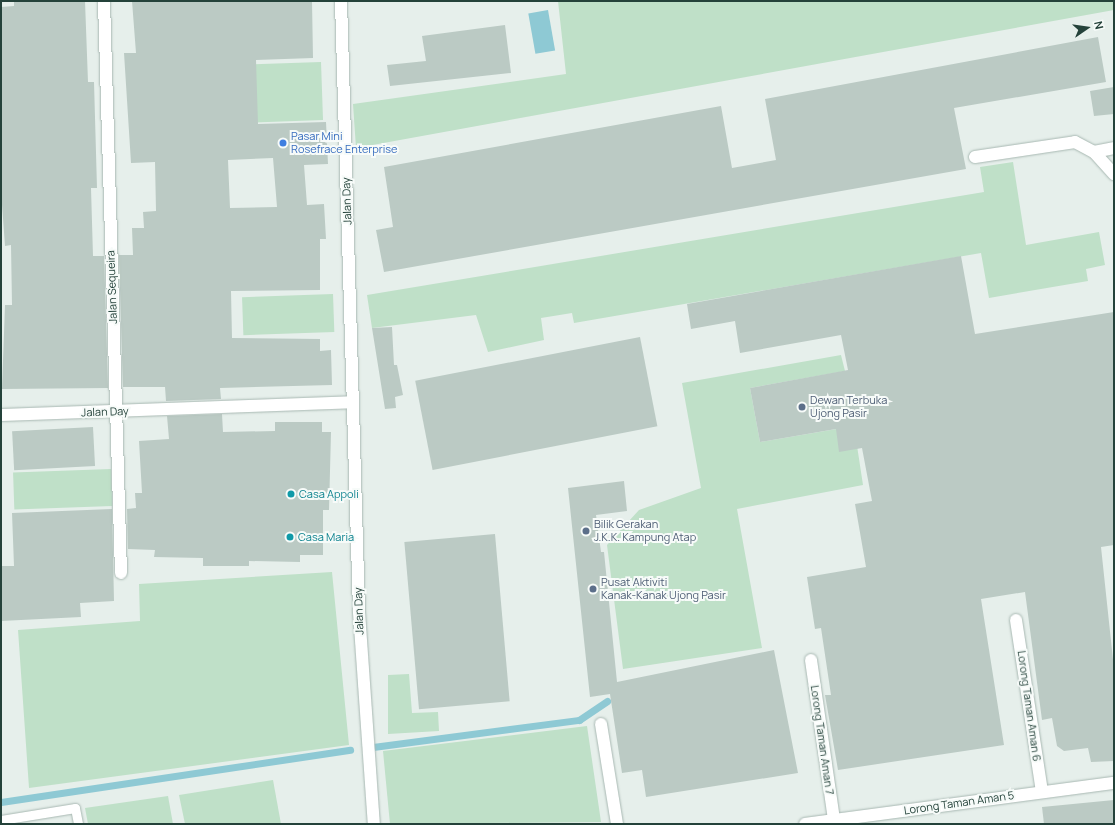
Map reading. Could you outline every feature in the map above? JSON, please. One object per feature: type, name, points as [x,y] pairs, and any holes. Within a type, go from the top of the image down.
[{"type":"street","name":"Jalan Sequeira","points":[[104,1],[115,412],[121,573]]},
{"type":"street","name":"Jalan Day","points":[[341,1],[353,402],[366,748],[374,824]]},
{"type":"street","points":[[975,157],[1075,142],[1094,152],[1114,174]]},
{"type":"street","points":[[1094,152],[1114,148]]},
{"type":"street","name":"Jalan Day","points":[[1,415],[115,412],[353,402]]},
{"type":"street","name":"Lorong Taman Aman 6","points":[[1016,620],[1042,791]]},
{"type":"street","name":"Lorong Taman Aman 7","points":[[811,660],[834,820]]},
{"type":"street","points":[[602,724],[616,824]]},
{"type":"street","name":"Lorong Taman Aman 5","points":[[805,824],[1042,791],[1114,783]]},
{"type":"lane","points":[[1,820],[75,808],[78,824]]},
{"type":"green space","points":[[558,1],[1114,1],[1114,10],[356,148],[353,104],[566,74]]},
{"type":"green space","points":[[321,62],[323,120],[235,123],[233,65]]},
{"type":"green space","points":[[1013,162],[1026,245],[1099,232],[1105,265],[1086,269],[1088,281],[989,298],[981,253],[574,323],[572,313],[541,318],[544,340],[488,352],[476,315],[372,328],[367,295],[984,192],[980,167]]},
{"type":"green space","points":[[333,294],[334,332],[243,335],[242,297]]},
{"type":"green space","points":[[841,355],[845,371],[750,388],[760,442],[854,426],[863,485],[737,509],[762,648],[623,669],[607,545],[639,510],[701,488],[682,383]]},
{"type":"green space","points":[[111,469],[112,506],[14,509],[13,472]]},
{"type":"green space","points":[[332,572],[349,745],[29,788],[18,630],[140,621],[139,584]]},
{"type":"green space","points":[[409,674],[412,713],[438,712],[439,731],[388,734],[388,675]]},
{"type":"green space","points":[[587,726],[601,822],[390,824],[383,751]]},
{"type":"green space","points":[[273,780],[281,824],[185,824],[179,795]]},
{"type":"green space","points":[[168,796],[173,824],[88,824],[85,808]]},
{"type":"water","points":[[548,10],[555,50],[535,54],[528,13]]},
{"type":"building","points":[[14,1],[85,1],[88,82],[94,82],[97,188],[91,188],[93,256],[104,256],[108,388],[2,389],[5,305],[12,305],[11,245],[5,246],[1,191],[1,7],[14,6]]},
{"type":"building","points":[[132,1],[312,1],[313,58],[256,60],[258,124],[326,122],[328,164],[304,165],[307,205],[324,204],[326,239],[320,239],[320,290],[231,291],[232,338],[320,339],[320,351],[331,350],[332,385],[220,388],[221,399],[166,401],[165,387],[123,387],[119,255],[133,255],[132,228],[144,228],[143,212],[156,211],[155,162],[131,163],[124,53],[136,53]],"holes":[[[273,158],[277,207],[230,208],[228,160]]]},
{"type":"building","points":[[505,25],[511,73],[390,86],[387,65],[426,61],[422,36]]},
{"type":"building","points":[[1098,37],[1106,82],[954,108],[966,169],[384,272],[376,230],[393,227],[384,167],[721,106],[732,168],[776,160],[765,99]]},
{"type":"building","points":[[1114,87],[1114,114],[1094,116],[1090,91]]},
{"type":"building","points":[[961,256],[975,334],[1114,312],[1114,545],[1101,547],[1114,669],[1114,761],[1091,762],[1088,748],[1064,751],[1057,746],[1052,718],[1042,720],[1025,592],[981,599],[1004,745],[838,770],[825,695],[831,695],[821,628],[815,629],[807,577],[866,567],[855,504],[872,501],[862,448],[839,452],[836,429],[760,442],[750,388],[848,370],[841,335],[740,353],[735,321],[691,329],[687,304]]},
{"type":"building","points":[[392,327],[394,365],[397,365],[403,395],[395,397],[396,408],[385,409],[372,328]]},
{"type":"building","points":[[640,337],[657,426],[433,470],[415,381]]},
{"type":"building","points":[[222,414],[223,432],[275,431],[275,422],[322,422],[322,432],[331,432],[329,510],[323,510],[323,555],[300,555],[300,562],[249,561],[249,566],[203,566],[203,558],[154,557],[155,550],[128,549],[127,509],[136,508],[135,493],[142,493],[139,441],[169,439],[167,416]]},
{"type":"building","points":[[93,427],[95,466],[14,470],[12,431]]},
{"type":"building","points":[[624,481],[627,511],[596,515],[601,552],[604,552],[617,682],[774,650],[798,773],[646,797],[642,770],[622,773],[610,694],[590,697],[568,488]]},
{"type":"building","points":[[112,509],[114,601],[80,603],[81,617],[1,621],[1,566],[14,566],[12,513]]},
{"type":"building","points":[[495,534],[510,701],[419,709],[404,542]]},
{"type":"building","points":[[1114,800],[1114,824],[1044,824],[1042,807]]},
{"type":"waterway","points":[[373,747],[579,720],[607,701]]},
{"type":"waterway","points":[[1,802],[350,750]]},
{"type":"place","name":"Pasar Mini Rosefrace Enterprise","points":[[283,143]]},
{"type":"place","name":"Dewan Terbuka Ujong Pasir","points":[[802,407]]},
{"type":"place","name":"Casa Appoli","points":[[291,494]]},
{"type":"place","name":"Bilik Gerakan J.K.K. Kampung Atap","points":[[586,531]]},
{"type":"place","name":"Casa Maria","points":[[290,537]]},
{"type":"place","name":"Pusat Aktiviti Kanak-Kanak Ujong Pasir","points":[[593,589]]}]
